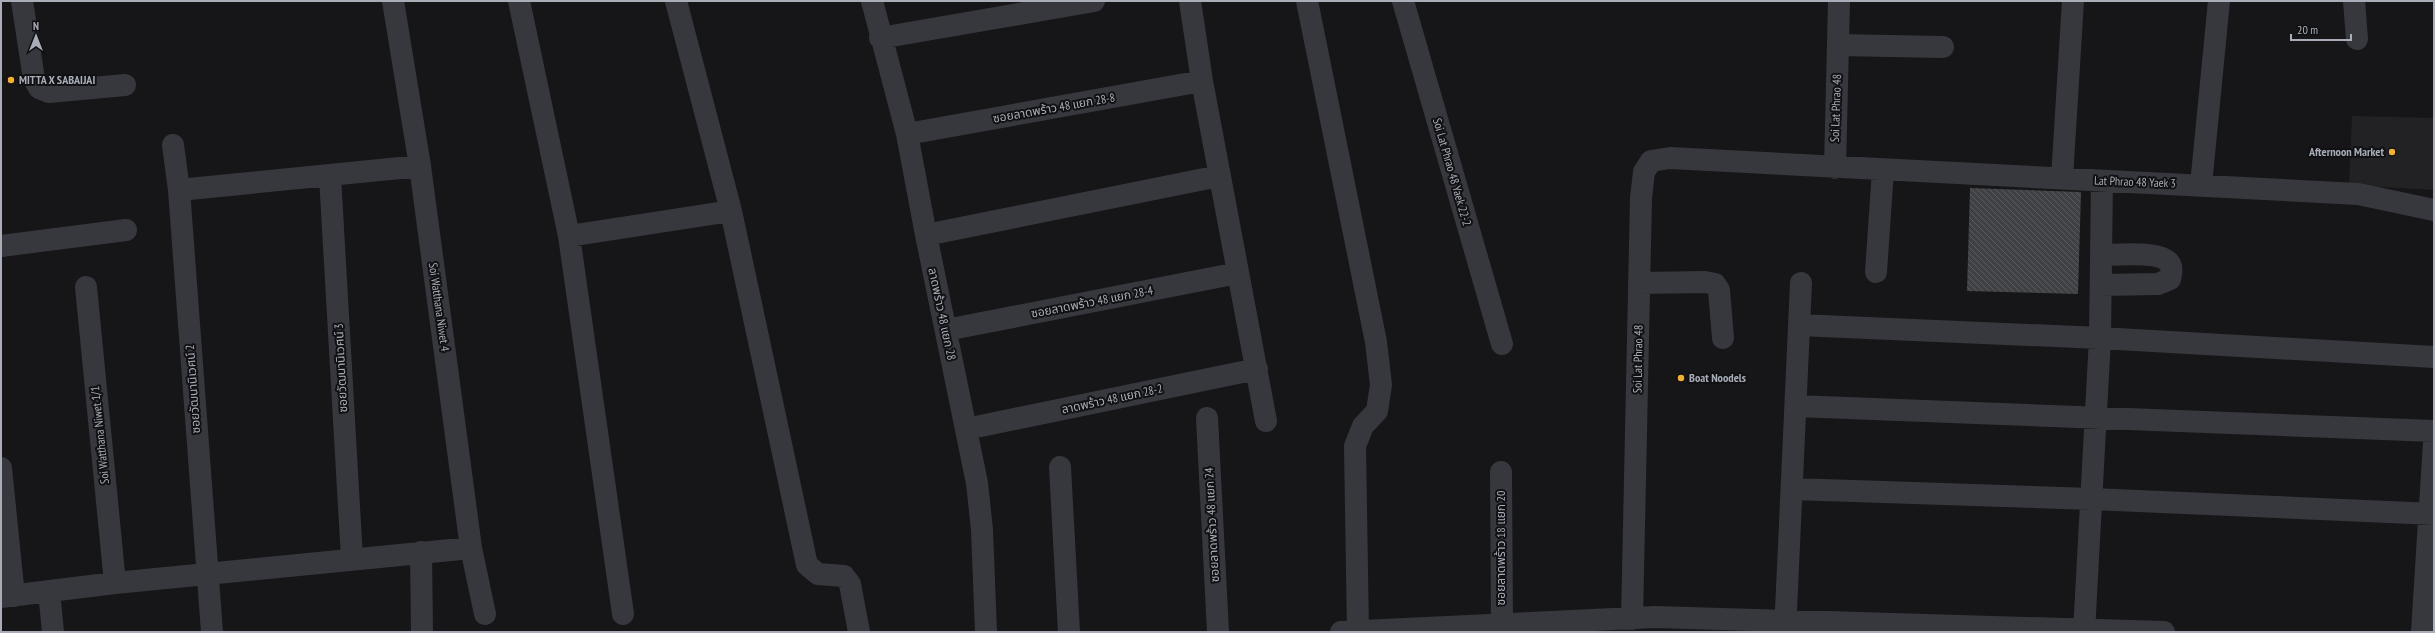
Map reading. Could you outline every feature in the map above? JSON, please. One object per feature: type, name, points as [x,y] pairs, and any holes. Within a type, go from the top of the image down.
[{"type":"street","points":[[22,1],[34,79],[39,88],[49,92],[125,85]]},
{"type":"street","name":"Soi Watthana Niwet 4","points":[[393,1],[420,166],[471,548],[485,614]]},
{"type":"street","points":[[520,1],[569,236],[623,614]]},
{"type":"street","points":[[676,1],[731,211],[807,565],[818,574],[844,576],[847,579],[850,584],[859,632]]},
{"type":"street","name":"ลาดพร้าว 48 แยก 28","points":[[872,1],[880,38],[907,134],[980,504],[986,632]]},
{"type":"street","points":[[880,38],[1094,1]]},
{"type":"street","points":[[1190,1],[1202,81],[1219,176],[1266,421]]},
{"type":"street","points":[[1307,1],[1376,342],[1381,385],[1377,411],[1363,426],[1355,446],[1352,632],[1491,627],[1632,619],[1655,624],[2164,632]]},
{"type":"street","name":"Soi Lat Phrao 48 Yaek 22-2","points":[[1403,1],[1502,344]]},
{"type":"street","name":"Soi Lat Phrao 48","points":[[1632,619],[1641,198],[1644,172],[1651,161],[1670,158],[1835,168],[1839,1]]},
{"type":"street","points":[[2062,178],[2073,1]]},
{"type":"street","points":[[2201,185],[2219,1]]},
{"type":"street","points":[[2354,1],[2356,39]]},
{"type":"street","points":[[1838,45],[1943,47]]},
{"type":"street","name":"ซอยลาดพร้าว 48 แยก 28-8","points":[[907,134],[1202,81]]},
{"type":"street","name":"ซอยวัฒนานิเวศน์ 2","points":[[173,145],[179,190],[206,575],[212,632]]},
{"type":"street","points":[[179,190],[420,166]]},
{"type":"street","name":"Lat Phrao 48 Yaek 3","points":[[1835,168],[2062,178],[2358,194],[2434,210]]},
{"type":"street","points":[[1876,272],[1883,170]]},
{"type":"street","name":"ซอยวัฒนานิเวศน์ 3","points":[[330,176],[352,560]]},
{"type":"street","points":[[926,235],[1219,176]]},
{"type":"street","points":[[2084,630],[2100,338],[2102,181]]},
{"type":"street","points":[[569,236],[731,211]]},
{"type":"street","points":[[1,246],[126,230]]},
{"type":"street","points":[[2101,255],[2153,255],[2163,258],[2170,264],[2172,272],[2170,279],[2158,284],[2101,285]]},
{"type":"street","name":"ซอยลาดพร้าว 48 แยก 28-4","points":[[946,330],[1238,274]]},
{"type":"street","points":[[1640,283],[1705,282],[1715,284],[1719,290],[1722,338]]},
{"type":"street","points":[[1785,626],[1793,489],[1801,283]]},
{"type":"street","name":"Soi Watthana Niwet 1/1","points":[[86,287],[115,583]]},
{"type":"street","points":[[1799,325],[2100,338],[2434,357]]},
{"type":"street","name":"ลาดพร้าว 48 แยก 28-2","points":[[966,428],[1257,369]]},
{"type":"street","points":[[1796,406],[2095,419],[2434,431]]},
{"type":"street","name":"ซอยลาดพร้าว 48 แยก 24","points":[[1207,418],[1218,632]]},
{"type":"street","points":[[2422,632],[2432,514],[2434,442]]},
{"type":"street","points":[[1060,466],[1069,632]]},
{"type":"street","points":[[1,468],[7,597],[115,583],[471,548]]},
{"type":"street","name":"ซอยลาดพร้าว 18 แยก 20","points":[[1491,627],[1500,472]]},
{"type":"street","points":[[1793,489],[2092,499],[2432,514]]},
{"type":"street","points":[[421,552],[422,632]]},
{"type":"street","points":[[49,591],[53,632]]},
{"type":"shaded area","name":"Afternoon Market","points":[[2352,116],[2434,118],[2434,190],[2349,185]]},
{"type":"building","points":[[1970,188],[2081,192],[2078,294],[1967,291]]},
{"type":"place","name":"MITTA X SABAIJAI","points":[[11,80]]},
{"type":"place","name":"Afternoon Market","points":[[2392,152]]},
{"type":"place","name":"Boat Noodels","points":[[1681,378]]}]
